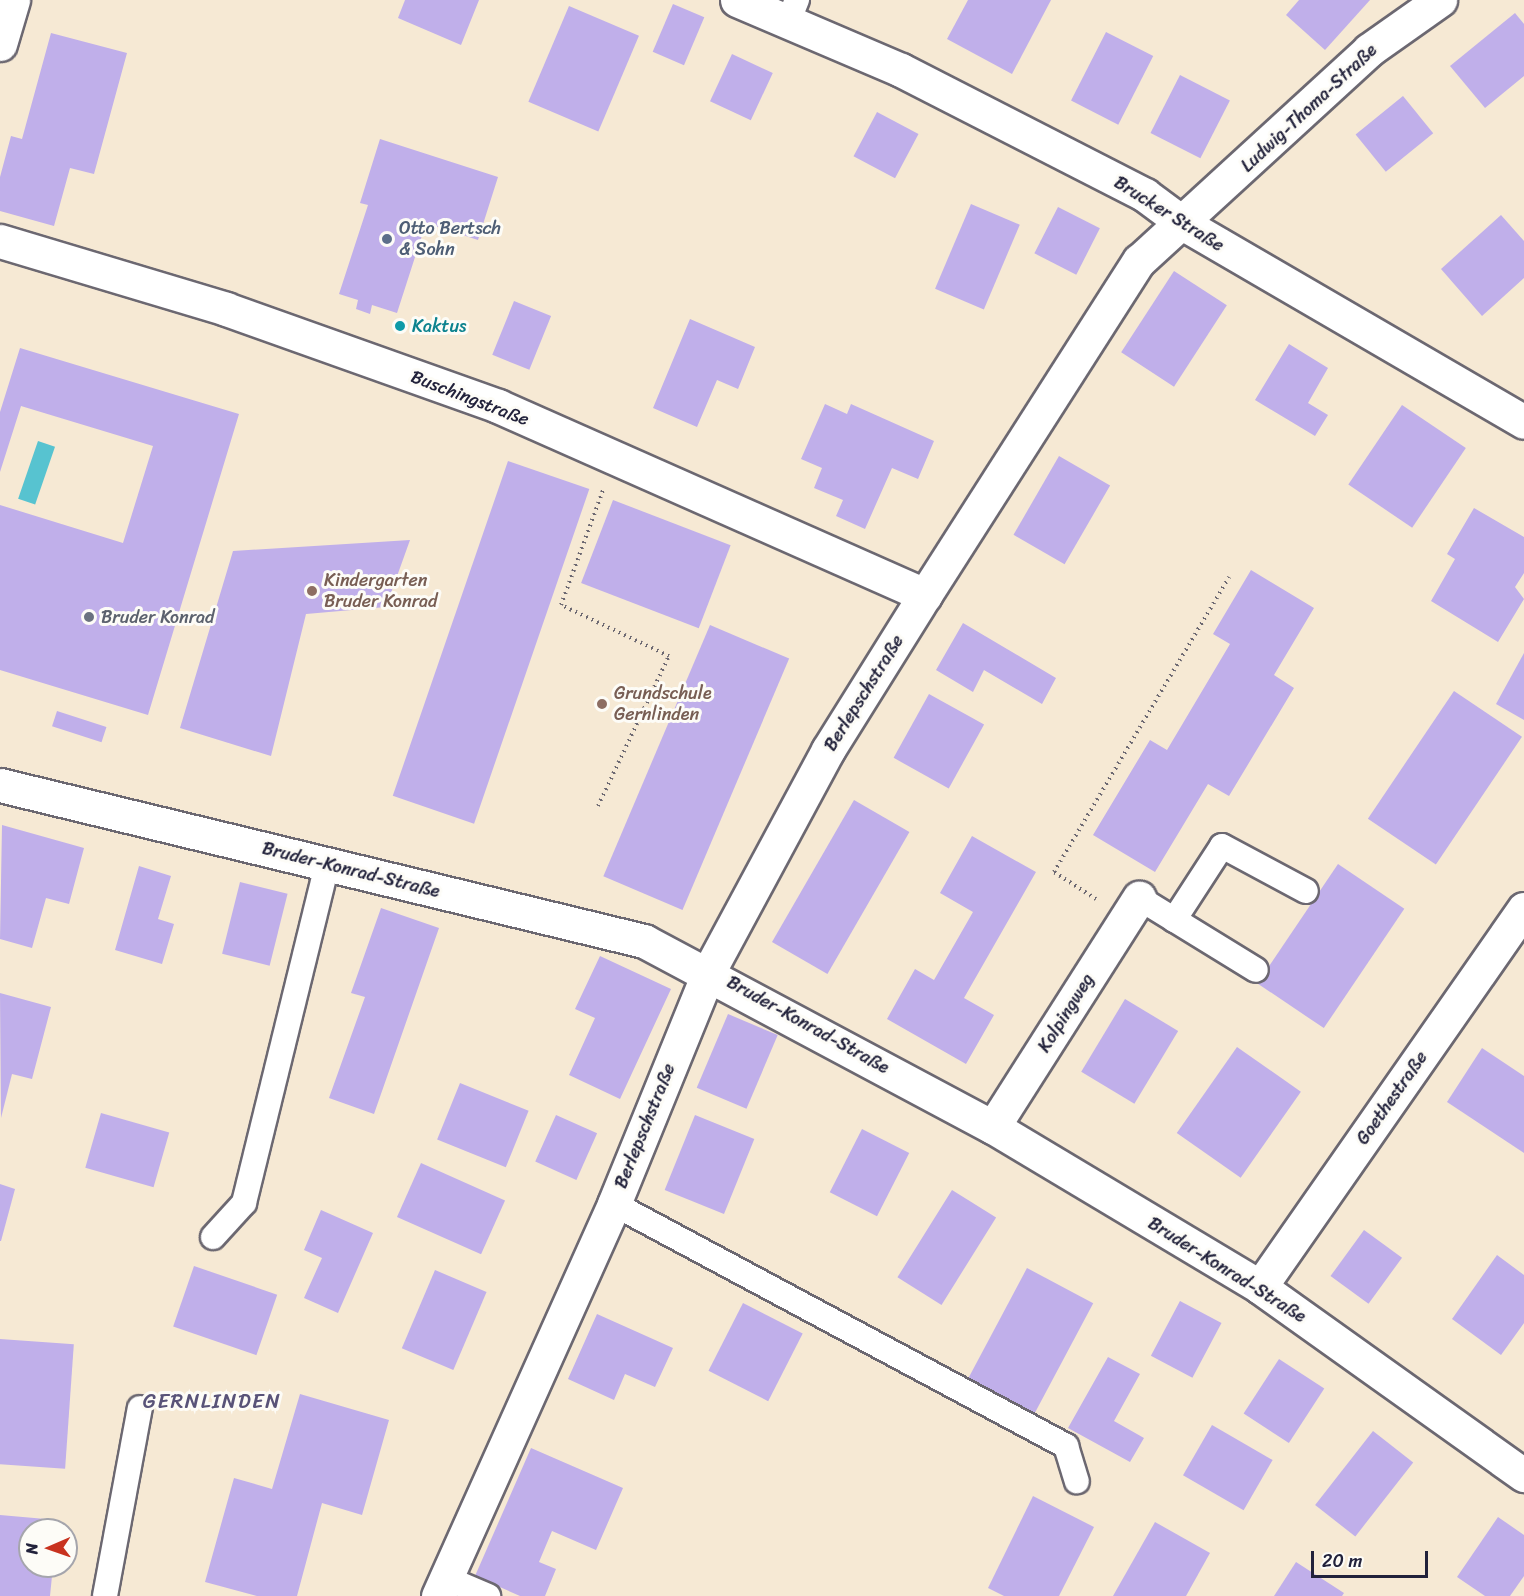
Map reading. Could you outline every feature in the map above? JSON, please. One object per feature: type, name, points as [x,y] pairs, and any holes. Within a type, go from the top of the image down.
[{"type":"street","points":[[0,44],[13,0]]},
{"type":"street","name":"Brucker Straße","points":[[737,0],[792,11],[901,70],[1145,195],[1184,224],[1524,422]]},
{"type":"street","name":"Ludwig-Thoma-Straße","points":[[1184,224],[1369,50],[1440,0]]},
{"type":"street","name":"Berlepschstraße","points":[[442,1587],[614,1204],[709,971],[828,750],[1139,261],[1184,224]]},
{"type":"street","name":"Buschingstraße","points":[[0,241],[237,313],[498,406],[925,595]]},
{"type":"street","name":"Bruder-Konrad-Straße","points":[[0,785],[644,940],[709,971],[993,1127],[1260,1287],[1524,1475]]},
{"type":"street","name":"Kolpingweg","points":[[993,1127],[1132,909]]},
{"type":"street","name":"Goethestraße","points":[[1260,1287],[1524,909]]},
{"type":"lane","points":[[1174,920],[1222,846],[1306,891]]},
{"type":"lane","points":[[213,1237],[244,1203],[327,864]]},
{"type":"lane","points":[[1132,909],[1174,920],[1256,970]]},
{"type":"lane","name":"Berlepschstraße","points":[[614,1204],[1066,1446],[1077,1481]]},
{"type":"lane","points":[[105,1596],[140,1408]]},
{"type":"lane","points":[[442,1587],[488,1596]]},
{"type":"path","points":[[598,806],[669,656],[561,606],[614,458]]},
{"type":"path","points":[[1132,909],[1054,872],[1229,577]]},
{"type":"water","points":[[38,441],[55,447],[35,505],[18,499]]},
{"type":"building","points":[[405,0],[479,0],[461,45],[398,18]]},
{"type":"building","points":[[968,0],[1051,0],[1012,74],[947,39]]},
{"type":"building","points":[[1299,0],[1370,0],[1325,50],[1286,15]]},
{"type":"building","points":[[673,4],[704,17],[684,65],[653,52]]},
{"type":"building","points":[[569,6],[639,36],[598,131],[528,102]]},
{"type":"building","points":[[1515,13],[1524,24],[1524,76],[1485,108],[1450,66]]},
{"type":"building","points":[[1106,32],[1153,56],[1118,125],[1071,101]]},
{"type":"building","points":[[51,33],[127,53],[94,174],[70,168],[54,226],[0,211],[0,177],[11,136],[22,139]]},
{"type":"building","points":[[732,54],[773,73],[751,120],[710,101]]},
{"type":"building","points":[[1180,75],[1230,100],[1200,158],[1150,133]]},
{"type":"building","points":[[1403,96],[1433,133],[1386,172],[1356,134]]},
{"type":"building","points":[[877,112],[918,134],[895,178],[854,156]]},
{"type":"building","points":[[380,139],[498,177],[478,240],[426,223],[397,313],[372,305],[370,314],[356,309],[358,300],[339,294],[368,205],[360,203]]},
{"type":"building","points":[[971,204],[1020,225],[984,309],[935,289]]},
{"type":"building","points":[[1058,207],[1100,228],[1076,275],[1034,253]]},
{"type":"building","points":[[1501,215],[1524,241],[1524,278],[1482,316],[1441,269]]},
{"type":"building","points":[[1174,271],[1227,305],[1174,387],[1121,352]]},
{"type":"building","points":[[514,301],[551,316],[529,370],[492,355]]},
{"type":"building","points":[[690,319],[755,347],[738,389],[717,380],[697,427],[653,408]]},
{"type":"building","points":[[1289,344],[1328,368],[1308,403],[1328,415],[1315,436],[1255,400]]},
{"type":"building","points":[[20,348],[239,414],[148,715],[0,670],[0,505],[123,543],[153,446],[21,406],[0,472],[0,412]]},
{"type":"building","points":[[825,404],[847,414],[851,404],[934,441],[918,479],[892,468],[865,529],[836,516],[843,500],[814,488],[822,468],[801,459]]},
{"type":"building","points":[[1402,405],[1466,448],[1412,528],[1348,485]]},
{"type":"building","points":[[1059,456],[1110,486],[1065,564],[1014,535]]},
{"type":"building","points":[[508,461],[589,489],[474,824],[393,796]]},
{"type":"building","points":[[613,500],[731,545],[699,628],[581,583]]},
{"type":"building","points":[[1474,508],[1524,537],[1524,573],[1515,587],[1524,599],[1498,642],[1431,601],[1455,559],[1447,554]]},
{"type":"building","points":[[410,540],[386,607],[306,614],[271,756],[180,728],[233,551]]},
{"type":"building","points":[[1251,570],[1314,608],[1274,675],[1294,688],[1229,796],[1208,784],[1155,872],[1093,835],[1150,740],[1167,750],[1230,644],[1213,634]]},
{"type":"building","points":[[963,623],[1056,678],[1042,704],[984,670],[973,692],[936,670]]},
{"type":"building","points":[[710,625],[789,659],[682,910],[603,876]]},
{"type":"building","points":[[1524,653],[1524,720],[1496,704]]},
{"type":"building","points":[[1454,691],[1522,737],[1436,865],[1368,819]]},
{"type":"building","points":[[929,694],[984,725],[949,788],[894,758]]},
{"type":"building","points":[[57,711],[106,727],[102,742],[52,726]]},
{"type":"building","points":[[854,800],[909,832],[827,974],[772,942]]},
{"type":"building","points":[[2,825],[84,848],[69,904],[46,898],[32,948],[0,939]]},
{"type":"building","points":[[972,836],[1036,872],[964,998],[994,1015],[966,1064],[887,1019],[915,969],[934,980],[973,912],[940,893]]},
{"type":"building","points":[[1338,864],[1404,909],[1324,1028],[1257,983]]},
{"type":"building","points":[[139,866],[171,876],[158,919],[174,924],[162,964],[115,950]]},
{"type":"building","points":[[240,882],[288,894],[270,966],[222,954]]},
{"type":"building","points":[[381,908],[439,928],[374,1114],[329,1098],[365,997],[351,993]]},
{"type":"building","points":[[600,956],[671,989],[620,1099],[569,1075],[595,1018],[575,1009]]},
{"type":"building","points":[[0,993],[51,1007],[32,1079],[12,1074],[1,1118]]},
{"type":"building","points":[[1125,999],[1178,1031],[1134,1104],[1081,1072]]},
{"type":"building","points":[[728,1014],[778,1035],[746,1109],[697,1088]]},
{"type":"building","points":[[1237,1047],[1301,1092],[1241,1178],[1177,1133]]},
{"type":"building","points":[[1482,1048],[1524,1076],[1524,1153],[1447,1102]]},
{"type":"building","points":[[460,1083],[529,1111],[506,1167],[437,1140]]},
{"type":"building","points":[[101,1113],[169,1133],[154,1187],[85,1168]]},
{"type":"building","points":[[556,1115],[597,1133],[576,1180],[535,1162]]},
{"type":"building","points":[[695,1115],[754,1139],[724,1214],[665,1190]]},
{"type":"building","points":[[862,1129],[909,1153],[877,1216],[830,1192]]},
{"type":"building","points":[[421,1163],[505,1200],[481,1254],[397,1217]]},
{"type":"building","points":[[0,1184],[15,1189],[1,1241],[0,1241]]},
{"type":"building","points":[[952,1190],[996,1218],[942,1305],[897,1277]]},
{"type":"building","points":[[321,1210],[373,1233],[338,1313],[304,1298],[322,1258],[304,1250]]},
{"type":"building","points":[[1364,1230],[1402,1258],[1369,1304],[1330,1276]]},
{"type":"building","points":[[1497,1255],[1524,1275],[1524,1323],[1501,1355],[1452,1319]]},
{"type":"building","points":[[194,1266],[277,1295],[256,1355],[173,1327]]},
{"type":"building","points":[[1027,1268],[1093,1303],[1035,1414],[968,1378]]},
{"type":"building","points":[[435,1270],[487,1292],[453,1370],[402,1348]]},
{"type":"building","points":[[1180,1301],[1221,1323],[1192,1378],[1151,1356]]},
{"type":"building","points":[[743,1303],[803,1333],[768,1401],[708,1371]]},
{"type":"building","points":[[597,1314],[673,1348],[655,1387],[625,1374],[614,1400],[568,1379]]},
{"type":"building","points":[[0,1339],[74,1344],[65,1469],[0,1464]]},
{"type":"building","points":[[1108,1357],[1140,1374],[1114,1421],[1144,1438],[1130,1462],[1068,1428]]},
{"type":"building","points":[[1279,1359],[1324,1388],[1289,1443],[1244,1414]]},
{"type":"building","points":[[300,1394],[389,1420],[362,1515],[322,1503],[297,1596],[257,1596],[205,1582],[234,1478],[272,1489]]},
{"type":"building","points":[[1212,1425],[1273,1460],[1244,1510],[1183,1475]]},
{"type":"building","points":[[1373,1431],[1413,1462],[1355,1536],[1315,1505]]},
{"type":"building","points":[[531,1448],[623,1488],[596,1550],[552,1531],[539,1562],[556,1569],[545,1596],[520,1596],[475,1576]]},
{"type":"building","points":[[1033,1496],[1094,1527],[1059,1596],[1004,1596],[988,1588]]},
{"type":"building","points":[[0,1515],[34,1518],[18,1518],[18,1578],[52,1578],[50,1596],[0,1596]]},
{"type":"building","points":[[1498,1517],[1524,1535],[1524,1576],[1510,1596],[1485,1596],[1457,1577]]},
{"type":"building","points":[[1155,1522],[1210,1553],[1186,1596],[1113,1596]]},
{"type":"building","points":[[1296,1562],[1344,1593],[1342,1596],[1274,1596]]},
{"type":"place","name":"Otto Bertsch & Sohn","points":[[387,239]]},
{"type":"place","name":"Kaktus","points":[[400,326]]},
{"type":"place","name":"Kindergarten Bruder Konrad","points":[[312,591]]},
{"type":"place","name":"Bruder Konrad","points":[[89,617]]},
{"type":"place","name":"Grundschule Gernlinden","points":[[602,704]]},
{"type":"district","name":"GERNLINDEN","points":[[212,1401]]}]
